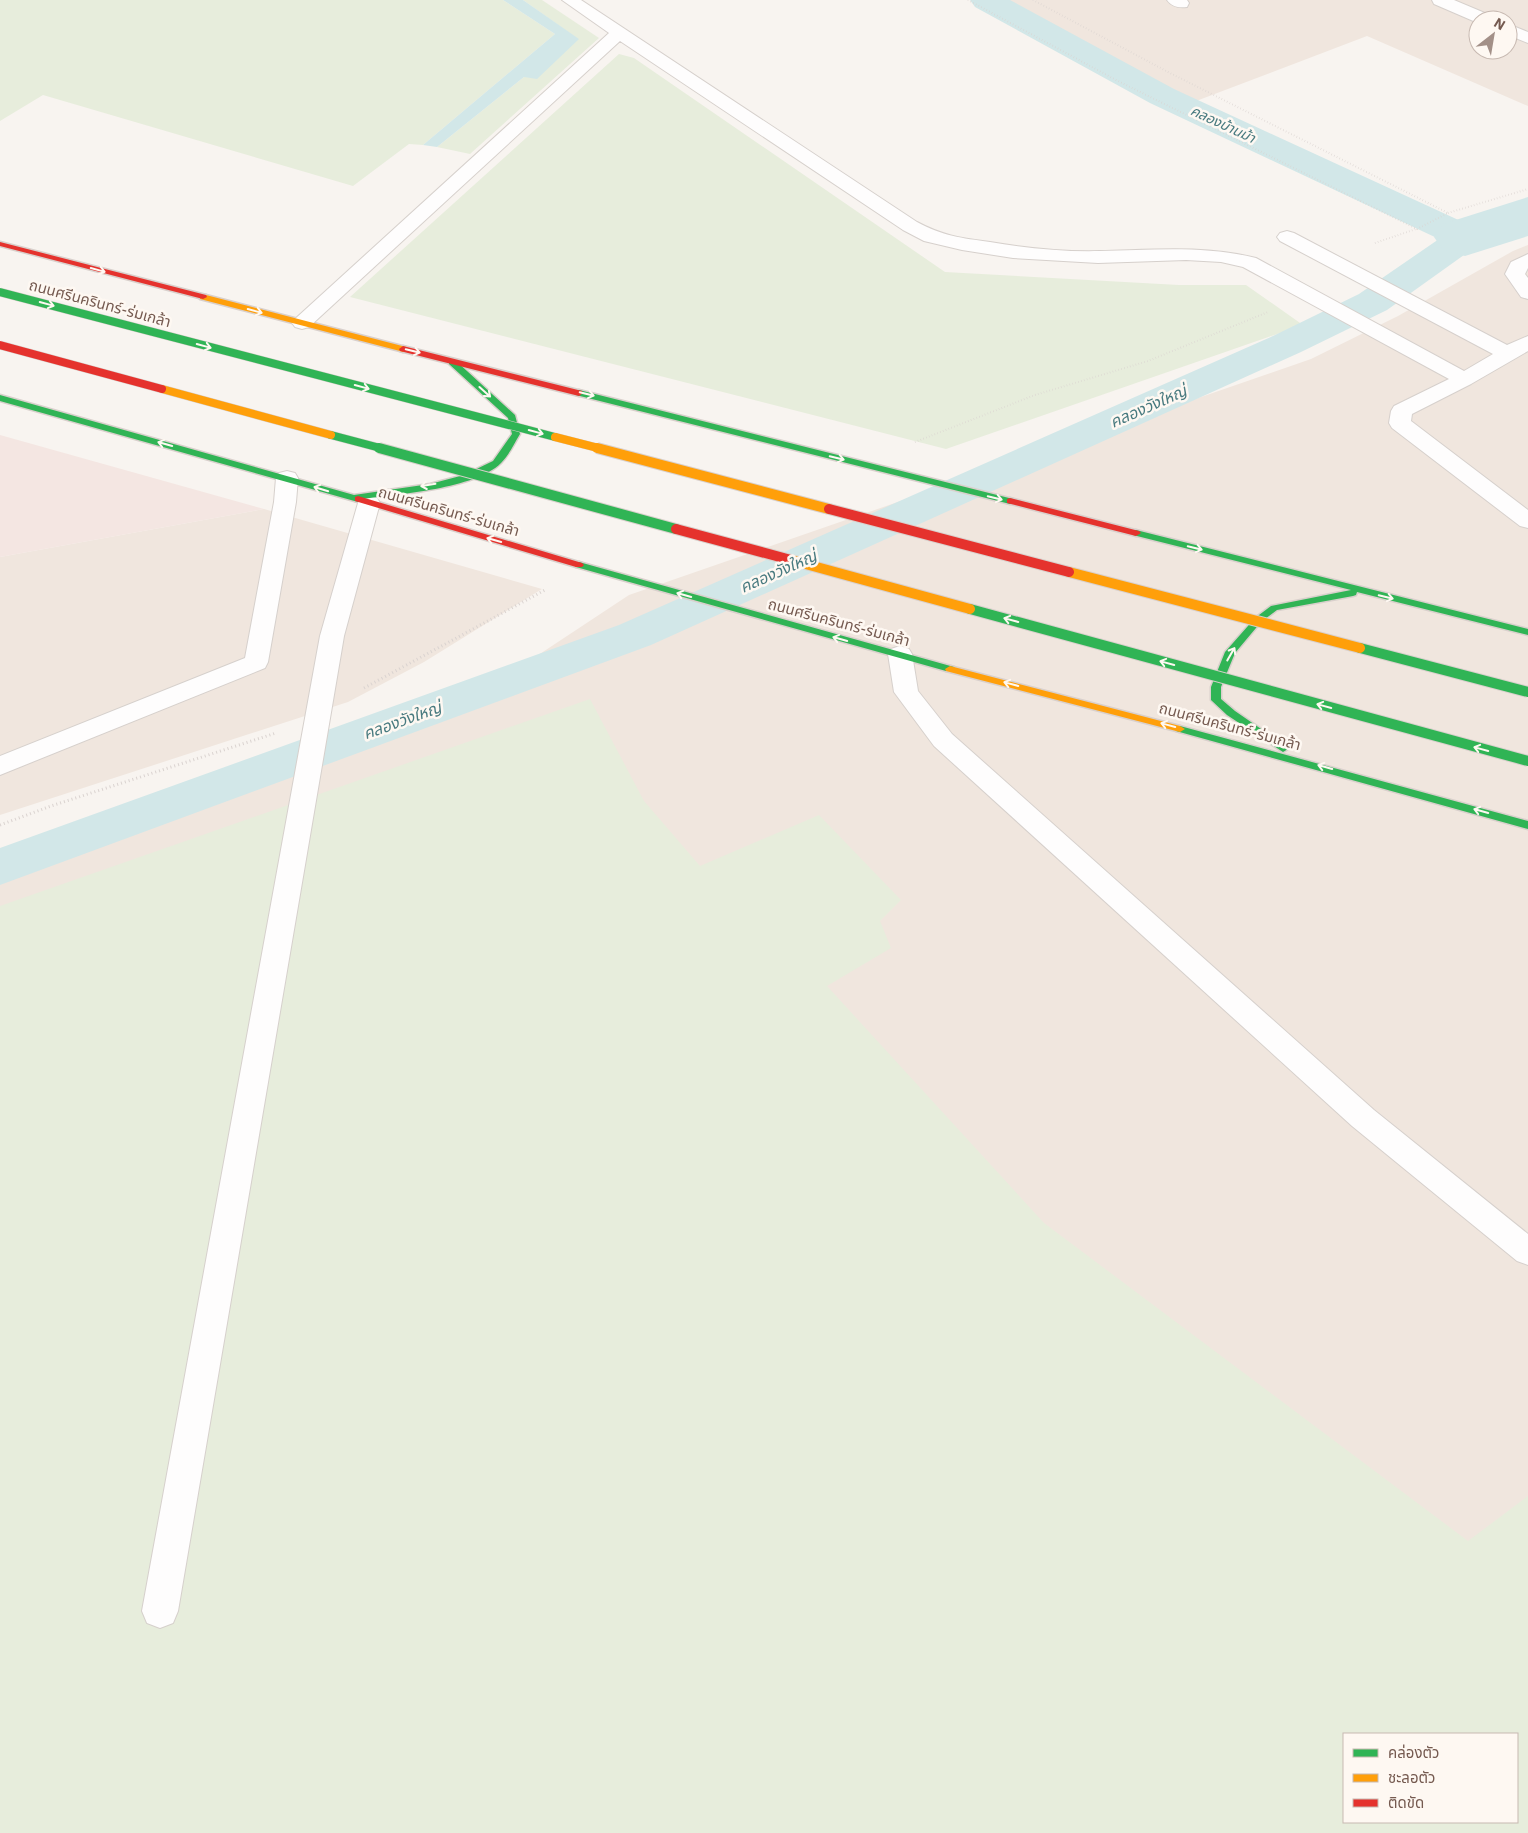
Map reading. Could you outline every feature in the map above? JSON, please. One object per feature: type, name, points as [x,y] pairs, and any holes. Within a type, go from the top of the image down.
[{"type":"main road","name":"ถนนศรีนครินทร์-ร่มเกล้า","points":[[0,244],[302,323],[1528,632]]},
{"type":"main road","name":"ถนนศรีนครินทร์-ร่มเกล้า","points":[[0,292],[1528,692]]},
{"type":"main road","points":[[0,345],[1528,761]]},
{"type":"main road","points":[[360,501],[466,479],[484,471],[498,461],[508,448],[516,434],[512,417],[449,359]]},
{"type":"main road","name":"ถนนศรีนครินทร์-ร่มเกล้า","points":[[0,398],[287,478],[541,554],[893,653],[1301,761],[1528,825]]},
{"type":"main road","points":[[1301,761],[1216,700],[1216,687],[1230,652],[1258,620],[1274,608],[1361,591]]},
{"type":"street","points":[[570,0],[910,226],[931,237],[1013,252],[1098,257],[1186,254],[1221,256],[1249,262],[1442,366],[1464,380]]},
{"type":"street","points":[[1440,0],[1468,12]]},
{"type":"street","points":[[302,323],[619,33]]},
{"type":"street","points":[[1287,237],[1312,248],[1508,354]]},
{"type":"street","points":[[1528,260],[1518,266],[1515,274],[1528,293]]},
{"type":"street","points":[[1528,342],[1464,380],[1402,411],[1400,423],[1528,521]]},
{"type":"street","points":[[0,766],[256,662],[285,502],[287,478]]},
{"type":"street","points":[[160,1611],[332,636],[360,501]]},
{"type":"street","points":[[893,653],[906,692],[943,740],[1363,1118],[1528,1252]]},
{"type":"path","points":[[968,0],[1116,80],[1418,229],[1448,213],[1528,189]]},
{"type":"path","points":[[1033,0],[1168,72],[1448,213]]},
{"type":"shaded area","points":[[503,0],[523,0],[579,39],[537,79],[524,77],[437,147],[423,145],[555,34]]},
{"type":"shaded area","points":[[996,0],[1528,0],[1528,106],[1367,36],[1183,106]]},
{"type":"shaded area","points":[[1528,245],[1528,1833],[0,1833],[0,868],[449,714],[629,595],[1311,359],[1398,316],[1513,251]]},
{"type":"shaded area","points":[[0,435],[264,509],[0,557]]},
{"type":"shaded area","points":[[264,509],[542,589],[424,662],[348,702],[0,815],[0,557]]},
{"type":"green space","points":[[0,0],[503,0],[555,34],[423,145],[409,144],[353,186],[43,95],[0,121]]},
{"type":"green space","points":[[523,0],[542,0],[599,38],[470,154],[437,147],[524,77],[578,39]]},
{"type":"green space","points":[[619,54],[634,58],[945,272],[1179,285],[1246,285],[1303,325],[946,449],[350,297]]},
{"type":"green space","points":[[590,699],[644,801],[700,866],[819,815],[901,900],[880,921],[891,948],[827,986],[1044,1223],[1468,1541],[1528,1496],[1528,1833],[0,1833],[0,906]]},
{"type":"waterway","name":"คลองวังใหญ่","points":[[0,867],[635,635],[1287,344],[1373,302],[1465,237],[1162,96],[986,0]]},
{"type":"waterway","name":"คลองวังใหญ่","points":[[1465,237],[1528,215]]},
{"type":"traffic: fast","points":[[0,292],[555,437]]},
{"type":"traffic: fast","points":[[357,497],[410,490],[467,477],[483,471],[496,463],[504,453],[516,434],[512,417],[452,362]]},
{"type":"traffic: fast","points":[[579,393],[1010,501]]},
{"type":"traffic: fast","points":[[0,398],[358,499]]},
{"type":"traffic: fast","points":[[331,435],[676,529]]},
{"type":"traffic: fast","points":[[1136,533],[1528,632]]},
{"type":"traffic: fast","points":[[579,565],[950,669]]},
{"type":"traffic: fast","points":[[1283,749],[1231,713],[1216,700],[1216,687],[1230,652],[1258,620],[1274,608],[1353,593]]},
{"type":"traffic: fast","points":[[970,609],[1528,761]]},
{"type":"traffic: fast","points":[[1360,648],[1528,692]]},
{"type":"traffic: fast","points":[[1180,729],[1528,825]]},
{"type":"traffic: slow","points":[[203,297],[403,349]]},
{"type":"traffic: slow","points":[[162,389],[331,435]]},
{"type":"traffic: slow","points":[[555,437],[829,509]]},
{"type":"traffic: slow","points":[[791,560],[970,609]]},
{"type":"traffic: slow","points":[[1069,572],[1360,648]]},
{"type":"traffic: slow","points":[[950,669],[1180,729]]},
{"type":"traffic: jam","points":[[0,244],[203,297]]},
{"type":"traffic: jam","points":[[0,345],[162,389]]},
{"type":"traffic: jam","points":[[403,349],[579,393]]},
{"type":"traffic: jam","points":[[358,499],[579,565]]},
{"type":"traffic: jam","points":[[1010,501],[1136,533]]},
{"type":"traffic: jam","points":[[829,509],[1069,572]]},
{"type":"traffic: jam","points":[[676,529],[791,560]]},
{"type":"water label","name":"คลองบ้านม้า","points":[[1223,124]]}]
